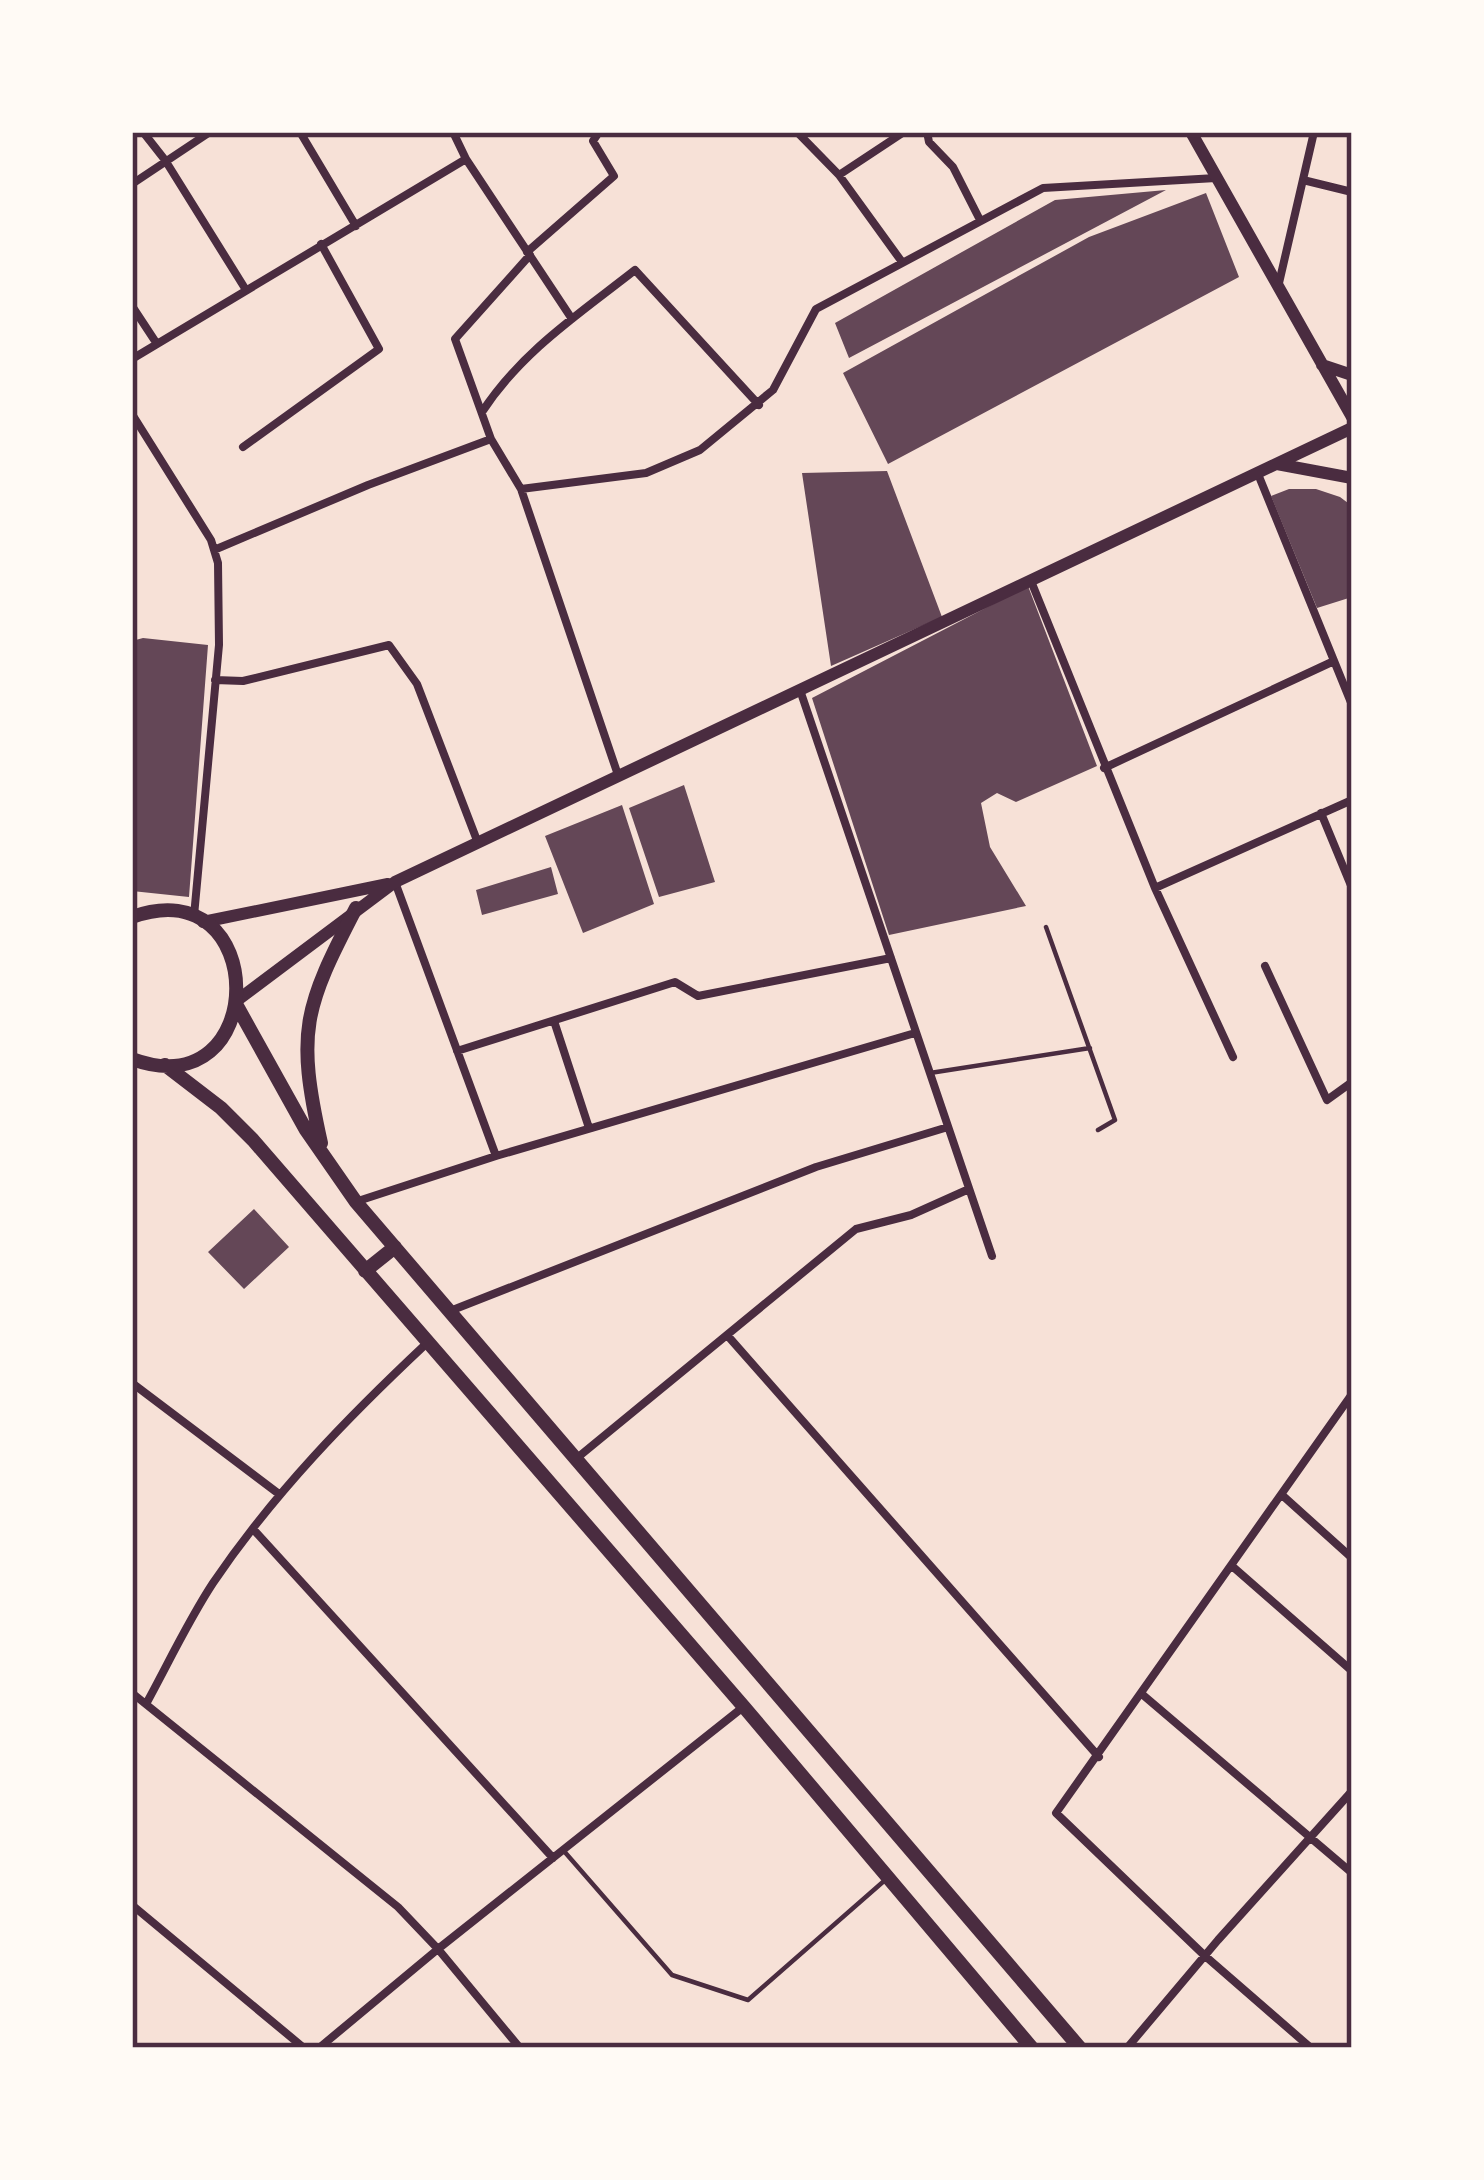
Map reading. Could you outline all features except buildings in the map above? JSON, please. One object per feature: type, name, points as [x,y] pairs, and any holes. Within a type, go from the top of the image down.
[{"type":"main road","points":[[1191,132],[1352,417]]},
{"type":"main road","points":[[1322,365],[1352,375]]},
{"type":"main road","points":[[238,1003],[395,882],[1352,428]]},
{"type":"main road","points":[[1276,464],[1352,478]]},
{"type":"main road","points":[[133,916],[165,911],[198,920],[395,882]]},
{"type":"main road","points":[[323,1154],[307,1060],[309,1009],[356,908]]},
{"type":"main road","points":[[132,1059],[165,1065],[185,1062],[219,1041],[238,1003],[239,982],[228,948],[198,920]]},
{"type":"main road","points":[[238,1003],[323,1154],[356,1202],[1079,2048]]},
{"type":"main road","points":[[165,1065],[237,1124],[1032,2048]]},
{"type":"main road","points":[[365,1271],[395,1247]]},
{"type":"street","points":[[143,132],[246,290]]},
{"type":"street","points":[[132,184],[209,132]]},
{"type":"street","points":[[300,132],[356,226]]},
{"type":"street","points":[[454,132],[466,159],[572,320]]},
{"type":"street","points":[[599,132],[592,141],[614,176],[529,254],[455,339],[491,440],[521,489],[619,776]]},
{"type":"street","points":[[796,132],[838,175],[902,262]]},
{"type":"street","points":[[838,175],[904,132]]},
{"type":"street","points":[[927,132],[929,142],[953,167],[980,220]]},
{"type":"street","points":[[1277,290],[1314,132]]},
{"type":"street","points":[[132,359],[466,159]]},
{"type":"street","points":[[521,489],[646,473],[700,450],[773,390],[816,309],[1043,188],[1216,178]]},
{"type":"street","points":[[1303,180],[1352,192]]},
{"type":"street","points":[[243,447],[379,349],[321,244]]},
{"type":"street","points":[[482,413],[504,378],[542,340],[635,270],[759,405]]},
{"type":"street","points":[[132,306],[157,344]]},
{"type":"street","points":[[132,414],[214,550],[218,584],[215,680],[198,920]]},
{"type":"street","points":[[214,550],[491,440]]},
{"type":"street","points":[[1258,473],[1352,705]]},
{"type":"street","points":[[1031,580],[1104,768],[1233,1057]]},
{"type":"street","points":[[215,680],[243,681],[389,645],[417,684],[478,843]]},
{"type":"street","points":[[1104,768],[1334,661]]},
{"type":"street","points":[[800,690],[992,1256]]},
{"type":"street","points":[[1155,888],[1352,800]]},
{"type":"street","points":[[1321,812],[1352,888]]},
{"type":"street","points":[[395,882],[496,1156]]},
{"type":"street","points":[[457,1052],[675,982],[698,996],[891,958]]},
{"type":"street","points":[[1265,966],[1327,1100],[1352,1082]]},
{"type":"street","points":[[554,1021],[589,1128]]},
{"type":"street","points":[[356,1202],[916,1033]]},
{"type":"street","points":[[450,1311],[816,1167],[948,1127]]},
{"type":"street","points":[[576,1459],[856,1229],[911,1215],[970,1189]]},
{"type":"street","points":[[727,1336],[1099,1758]]},
{"type":"street","points":[[146,1703],[212,1586],[279,1494],[352,1413],[427,1343]]},
{"type":"street","points":[[132,1382],[279,1494]]},
{"type":"street","points":[[1311,2048],[1204,1955],[1056,1813],[1352,1394]]},
{"type":"street","points":[[1282,1495],[1352,1558]]},
{"type":"street","points":[[253,1529],[553,1858]]},
{"type":"street","points":[[1232,1566],[1352,1672]]},
{"type":"street","points":[[132,1693],[398,1907],[520,2048]]},
{"type":"street","points":[[1143,1695],[1352,1873]]},
{"type":"street","points":[[319,2048],[743,1707]]},
{"type":"street","points":[[1127,2048],[1352,1791]]},
{"type":"street","points":[[132,1905],[304,2048]]},
{"type":"lane","points":[[1046,927],[1115,1120],[1098,1130]]},
{"type":"lane","points":[[930,1073],[1090,1048]]},
{"type":"lane","points":[[563,1850],[672,1975],[748,2000],[888,1878]]}]
